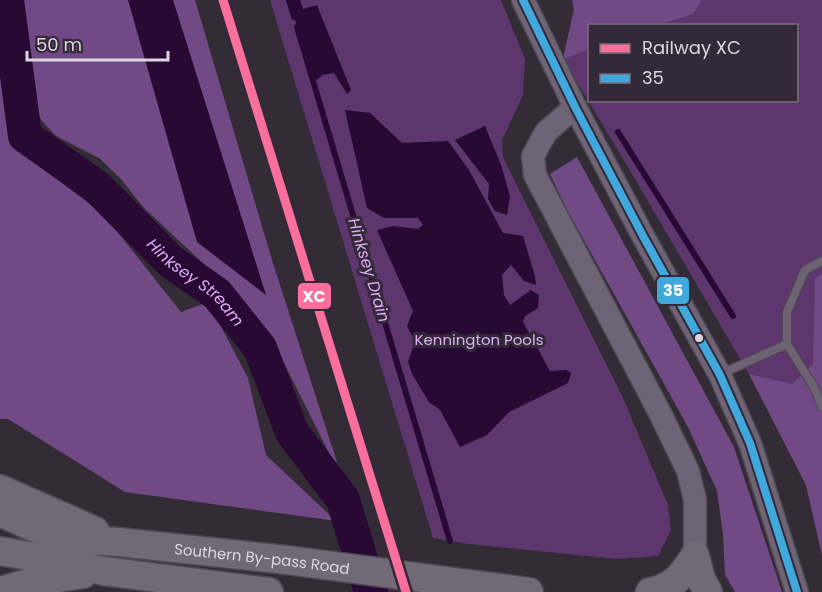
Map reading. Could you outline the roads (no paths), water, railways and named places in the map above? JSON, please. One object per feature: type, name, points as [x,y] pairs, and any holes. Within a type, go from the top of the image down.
[{"type":"highway","points":[[0,489],[118,542]]},
{"type":"highway","name":"Southern By-pass Road","points":[[0,512],[37,529],[84,540],[287,560],[529,592]]},
{"type":"highway","points":[[0,551],[103,571],[269,592]]},
{"type":"highway","points":[[650,592],[663,590],[680,578],[695,556]]},
{"type":"highway","points":[[695,556],[701,579],[708,592]]},
{"type":"highway","points":[[0,591],[53,578],[103,571]]},
{"type":"street","points":[[523,0],[575,107],[720,375],[750,443],[797,592]]},
{"type":"street","points":[[575,107],[546,132],[533,156],[536,175],[688,471],[695,500],[695,556]]},
{"type":"lane","points":[[822,261],[806,270],[787,312],[787,344],[815,389],[822,407]]},
{"type":"lane","points":[[720,375],[787,344]]},
{"type":"waterway","name":"Hinksey Stream","points":[[7,0],[25,136],[97,187],[170,261],[217,294],[260,348],[292,432],[343,500],[371,592]]},
{"type":"waterway","name":"Hinksey Drain","points":[[289,0],[294,17]]},
{"type":"waterway","name":"Hinksey Drain","points":[[297,27],[450,541]]},
{"type":"waterway","points":[[618,132],[733,316]]},
{"type":"rail line","name":"XC","points":[[223,0],[406,592]]},
{"type":"park label","name":"Kennington Pools","points":[[479,339]]}]
